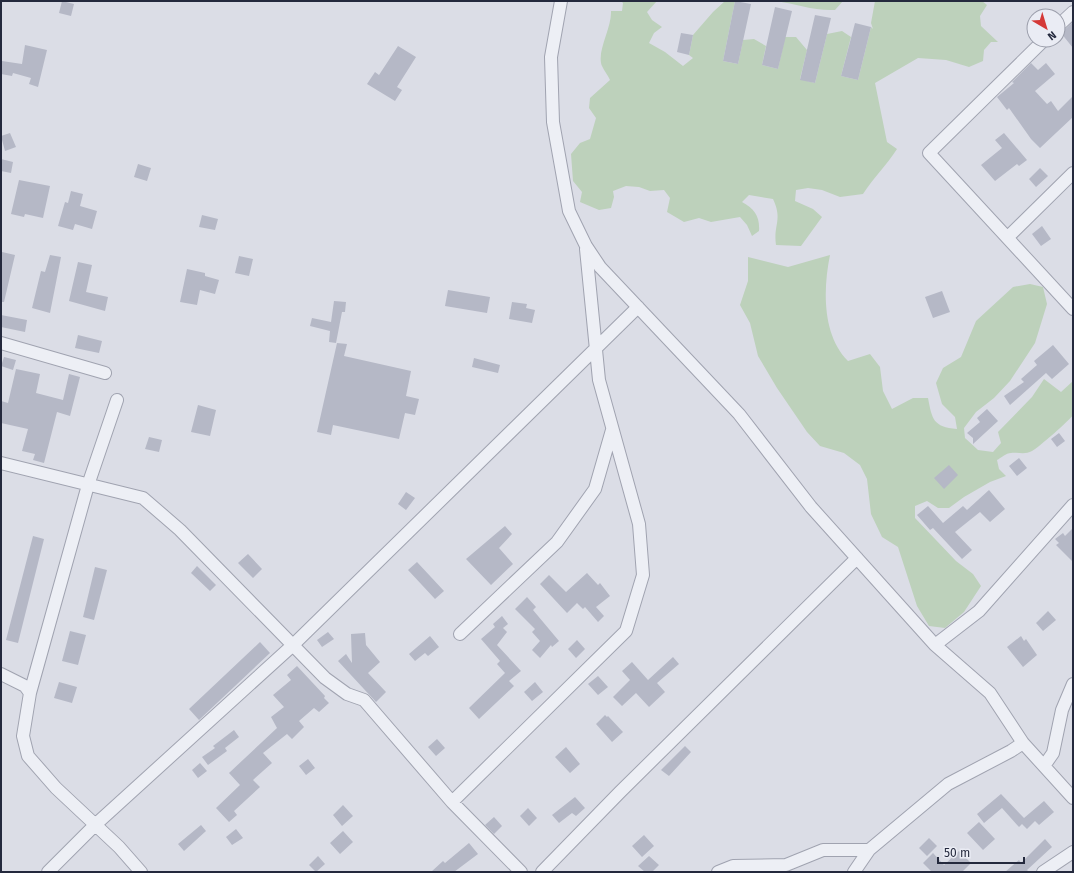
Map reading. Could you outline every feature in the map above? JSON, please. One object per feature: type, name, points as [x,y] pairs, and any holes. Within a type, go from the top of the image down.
[{"type":"street","points":[[561,1],[551,57],[553,122],[569,212],[586,246],[600,267],[739,414],[811,507],[935,645],[990,692],[1023,743],[1073,798]]},
{"type":"street","points":[[1036,48],[929,153],[1073,309]]},
{"type":"street","points":[[1008,237],[1073,173]]},
{"type":"street","points":[[452,802],[626,631],[643,575],[639,524],[599,380],[586,246]]},
{"type":"street","points":[[48,872],[95,825],[293,645],[638,307]]},
{"type":"street","points":[[1,343],[105,373]]},
{"type":"street","points":[[118,400],[88,485],[30,693],[23,736],[28,756],[56,788],[124,852],[141,872]]},
{"type":"street","points":[[460,634],[557,542],[595,489],[612,430]]},
{"type":"street","points":[[1,463],[143,498],[180,530],[325,678],[347,694],[364,700],[452,802],[521,872]]},
{"type":"street","points":[[935,645],[979,611],[1073,506]]},
{"type":"street","points":[[542,872],[624,787],[858,558]]},
{"type":"street","points":[[1,674],[25,686],[30,693]]},
{"type":"street","points":[[1044,766],[1054,753],[1062,710],[1073,684]]},
{"type":"street","points":[[854,872],[869,850],[948,784],[1011,751],[1023,743]]},
{"type":"street","points":[[718,872],[733,866],[786,865],[823,850],[869,850]]},
{"type":"street","points":[[1042,872],[1073,852]]},
{"type":"green space","points":[[621,1],[657,1],[647,12],[652,20],[662,27],[654,33],[649,43],[665,52],[683,66],[693,58],[689,55],[693,35],[725,1],[735,1],[723,61],[738,64],[743,40],[754,39],[766,46],[762,65],[778,69],[785,37],[796,37],[807,50],[800,79],[815,83],[827,34],[842,31],[851,37],[841,76],[858,80],[871,27],[873,29],[871,23],[875,1],[982,1],[987,5],[980,16],[981,26],[998,42],[991,42],[984,50],[983,61],[969,67],[946,60],[918,58],[875,83],[887,142],[897,149],[863,194],[840,197],[822,190],[808,188],[796,190],[795,201],[813,209],[822,217],[801,246],[776,245],[775,238],[778,218],[773,199],[749,195],[742,202],[756,214],[759,222],[759,231],[752,236],[747,225],[740,217],[711,222],[699,218],[684,222],[667,212],[670,198],[664,190],[650,191],[639,187],[626,186],[613,191],[614,197],[611,208],[599,210],[580,202],[582,192],[573,181],[571,154],[580,143],[590,139],[596,118],[589,108],[590,98],[610,80],[602,66],[601,54],[611,18],[611,11],[622,11],[623,3]]},
{"type":"green space","points":[[776,1],[843,1],[835,10],[827,10]]},
{"type":"green space","points":[[830,255],[826,282],[826,297],[829,325],[833,338],[839,350],[848,361],[870,354],[880,367],[883,391],[892,409],[913,398],[928,398],[935,421],[943,426],[957,429],[955,417],[942,404],[936,383],[943,368],[961,357],[976,321],[1013,287],[1030,284],[1043,287],[1047,304],[1035,343],[1010,381],[994,398],[976,412],[964,428],[965,438],[978,450],[993,452],[1001,443],[998,432],[1032,397],[1044,379],[1061,392],[1073,381],[1073,415],[1067,422],[1032,451],[1024,453],[1009,453],[997,460],[999,469],[1006,476],[990,482],[964,497],[949,508],[938,508],[927,501],[915,506],[915,518],[956,561],[973,574],[981,586],[964,612],[945,628],[929,626],[917,606],[898,547],[882,537],[871,514],[867,479],[860,465],[844,453],[820,446],[807,432],[777,388],[758,356],[750,323],[740,305],[748,281],[748,257],[788,267]]},
{"type":"building","points":[[62,1],[74,4],[71,16],[59,13]]},
{"type":"building","points":[[735,1],[751,4],[738,64],[723,61]]},
{"type":"building","points":[[775,7],[792,11],[778,69],[762,65]]},
{"type":"building","points":[[815,15],[831,18],[815,83],[800,80]]},
{"type":"building","points":[[1073,22],[1073,48],[1066,39],[1066,28]]},
{"type":"building","points":[[855,23],[871,27],[858,80],[841,76]]},
{"type":"building","points":[[681,33],[693,35],[689,55],[677,52]]},
{"type":"building","points":[[25,45],[47,50],[38,87],[29,84],[31,78],[13,73],[12,76],[1,74],[2,61],[22,64]]},
{"type":"building","points":[[398,46],[416,57],[397,87],[402,90],[395,101],[367,84],[375,72],[379,75]]},
{"type":"building","points":[[1031,63],[1038,70],[1046,63],[1055,74],[1035,91],[1047,104],[1051,101],[1058,111],[1073,96],[1073,117],[1040,148],[1031,139],[1009,108],[1007,110],[997,97],[1014,83],[1012,82]]},
{"type":"building","points":[[10,133],[16,147],[5,151],[1,136]]},
{"type":"building","points":[[1004,133],[1027,160],[1019,166],[1017,164],[995,181],[981,165],[1002,148],[995,140]]},
{"type":"building","points":[[1,159],[13,162],[11,173],[1,171]]},
{"type":"building","points":[[138,164],[151,168],[147,181],[134,177]]},
{"type":"building","points":[[1040,168],[1048,176],[1036,187],[1029,179]]},
{"type":"building","points":[[19,180],[50,186],[43,218],[25,214],[24,217],[11,214]]},
{"type":"building","points":[[71,191],[83,194],[80,206],[97,211],[92,229],[75,224],[73,230],[58,226],[65,202],[68,203]]},
{"type":"building","points":[[202,215],[218,219],[215,230],[199,227]]},
{"type":"building","points":[[1042,226],[1051,239],[1041,246],[1032,234]]},
{"type":"building","points":[[2,252],[15,255],[4,302],[1,302]]},
{"type":"building","points":[[50,255],[61,257],[50,313],[32,308],[41,271],[45,272]]},
{"type":"building","points":[[239,256],[253,259],[249,276],[235,273]]},
{"type":"building","points":[[78,262],[92,265],[86,292],[108,297],[105,311],[69,301]]},
{"type":"building","points":[[187,269],[205,273],[205,276],[219,280],[215,294],[200,290],[197,305],[180,302]]},
{"type":"building","points":[[448,290],[490,297],[487,313],[445,306]]},
{"type":"building","points":[[942,291],[950,312],[933,318],[925,297]]},
{"type":"building","points":[[334,301],[346,302],[345,312],[342,312],[336,343],[329,342],[330,331],[310,326],[312,318],[331,322]]},
{"type":"building","points":[[512,302],[527,304],[526,308],[535,310],[532,323],[509,319]]},
{"type":"building","points":[[1,315],[27,320],[25,332],[1,327]]},
{"type":"building","points":[[78,335],[102,341],[99,353],[75,348]]},
{"type":"building","points":[[337,343],[347,344],[344,356],[411,371],[406,396],[419,399],[415,415],[405,413],[399,439],[333,425],[331,435],[317,432]]},
{"type":"building","points":[[1053,345],[1069,364],[1052,379],[1046,373],[1010,405],[1004,396],[1024,382],[1021,379],[1037,365],[1034,361]]},
{"type":"building","points":[[4,357],[16,360],[13,370],[1,366]]},
{"type":"building","points":[[474,358],[500,365],[498,373],[472,367]]},
{"type":"building","points":[[16,369],[40,374],[36,393],[63,400],[69,374],[80,377],[70,416],[57,412],[44,463],[33,460],[35,454],[22,451],[28,429],[1,423],[1,401],[8,403]]},
{"type":"building","points":[[198,405],[216,410],[210,436],[191,432]]},
{"type":"building","points":[[987,409],[998,421],[973,444],[973,438],[967,433],[980,422],[977,418]]},
{"type":"building","points":[[1059,433],[1065,441],[1057,447],[1051,439]]},
{"type":"building","points":[[149,437],[162,440],[159,452],[145,449]]},
{"type":"building","points":[[1019,458],[1027,468],[1017,476],[1009,466]]},
{"type":"building","points":[[949,465],[958,475],[944,489],[934,478]]},
{"type":"building","points":[[989,490],[1005,509],[990,522],[980,512],[955,532],[972,550],[962,559],[933,528],[930,530],[917,515],[928,506],[943,523],[963,506],[967,510]]},
{"type":"building","points":[[406,492],[415,498],[406,510],[398,504]]},
{"type":"building","points":[[505,526],[512,534],[499,548],[513,564],[491,585],[466,559]]},
{"type":"building","points":[[1073,528],[1073,562],[1056,545],[1059,543],[1055,539],[1063,533],[1065,536]]},
{"type":"building","points":[[33,536],[44,539],[18,643],[6,640]]},
{"type":"building","points":[[248,554],[262,569],[253,578],[238,563]]},
{"type":"building","points":[[417,562],[444,591],[435,599],[408,570]]},
{"type":"building","points":[[197,566],[216,585],[210,591],[191,573]]},
{"type":"building","points":[[95,567],[107,570],[94,620],[83,617]]},
{"type":"building","points":[[587,573],[598,585],[600,583],[610,596],[596,607],[604,616],[598,622],[585,607],[583,609],[577,603],[567,613],[540,584],[549,575],[566,592]]},
{"type":"building","points":[[527,597],[536,607],[533,610],[559,641],[552,647],[551,645],[540,658],[532,650],[540,641],[532,632],[535,629],[515,609]]},
{"type":"building","points":[[1048,611],[1056,620],[1043,631],[1036,623]]},
{"type":"building","points":[[502,616],[508,624],[503,628],[507,632],[497,645],[521,671],[509,681],[514,686],[479,719],[469,708],[505,673],[497,664],[500,661],[481,639],[495,627],[493,624]]},
{"type":"building","points":[[70,631],[86,635],[78,665],[62,661]]},
{"type":"building","points":[[328,632],[334,639],[322,647],[317,640]]},
{"type":"building","points":[[365,633],[366,645],[380,662],[368,673],[386,692],[376,702],[338,661],[346,654],[352,663],[351,634]]},
{"type":"building","points":[[430,636],[439,647],[428,656],[425,653],[415,661],[409,654]]},
{"type":"building","points":[[1021,636],[1024,641],[1026,639],[1037,655],[1023,667],[1007,647]]},
{"type":"building","points":[[577,640],[585,649],[576,658],[568,649]]},
{"type":"building","points":[[260,642],[270,653],[199,720],[189,709]]},
{"type":"building","points":[[673,657],[679,664],[657,683],[665,692],[649,707],[636,693],[622,706],[613,697],[630,680],[622,671],[632,662],[648,680]]},
{"type":"building","points":[[297,666],[325,696],[324,698],[329,703],[319,712],[314,708],[299,721],[304,727],[292,739],[287,734],[263,753],[272,763],[253,780],[260,787],[234,811],[237,815],[229,822],[216,808],[240,785],[229,773],[277,728],[271,717],[284,707],[273,695],[291,680],[287,675]]},
{"type":"building","points":[[598,676],[608,687],[598,695],[588,684]]},
{"type":"building","points":[[59,682],[77,687],[72,703],[54,698]]},
{"type":"building","points":[[535,682],[543,692],[532,701],[524,692]]},
{"type":"building","points":[[605,715],[607,717],[608,716],[623,732],[612,742],[596,724]]},
{"type":"building","points":[[234,730],[239,737],[225,748],[227,751],[208,765],[202,757],[215,748],[213,746]]},
{"type":"building","points":[[437,739],[445,748],[436,756],[428,747]]},
{"type":"building","points":[[685,746],[691,752],[669,776],[661,770]]},
{"type":"building","points":[[566,747],[580,764],[570,773],[555,757]]},
{"type":"building","points":[[308,759],[315,768],[306,775],[299,766]]},
{"type":"building","points":[[200,763],[207,771],[198,778],[192,770]]},
{"type":"building","points":[[1001,794],[1024,818],[1044,801],[1054,812],[1039,825],[1035,821],[1027,829],[1022,824],[1019,827],[1002,808],[984,823],[977,814]]},
{"type":"building","points":[[575,797],[585,808],[576,816],[572,813],[559,823],[552,815]]},
{"type":"building","points":[[343,805],[353,816],[342,826],[333,815]]},
{"type":"building","points":[[528,808],[537,818],[529,826],[520,816]]},
{"type":"building","points":[[494,817],[502,826],[494,834],[485,825]]},
{"type":"building","points":[[979,822],[995,839],[983,850],[967,833]]},
{"type":"building","points":[[201,825],[206,831],[184,851],[178,844]]},
{"type":"building","points":[[236,829],[243,838],[232,845],[226,837]]},
{"type":"building","points":[[343,831],[353,842],[340,854],[330,843]]},
{"type":"building","points":[[644,835],[654,846],[642,857],[632,846]]},
{"type":"building","points":[[929,838],[937,846],[927,856],[919,848]]},
{"type":"building","points":[[1045,839],[1052,847],[1027,870],[1029,872],[1005,872],[1019,860],[1021,863]]},
{"type":"building","points":[[469,843],[478,854],[454,872],[431,872],[443,861],[445,863]]},
{"type":"building","points":[[959,851],[971,863],[962,872],[932,872],[923,863],[933,853],[944,865]]},
{"type":"building","points":[[318,856],[325,864],[316,872],[309,865]]},
{"type":"building","points":[[649,856],[659,865],[652,872],[645,872],[638,866]]}]
